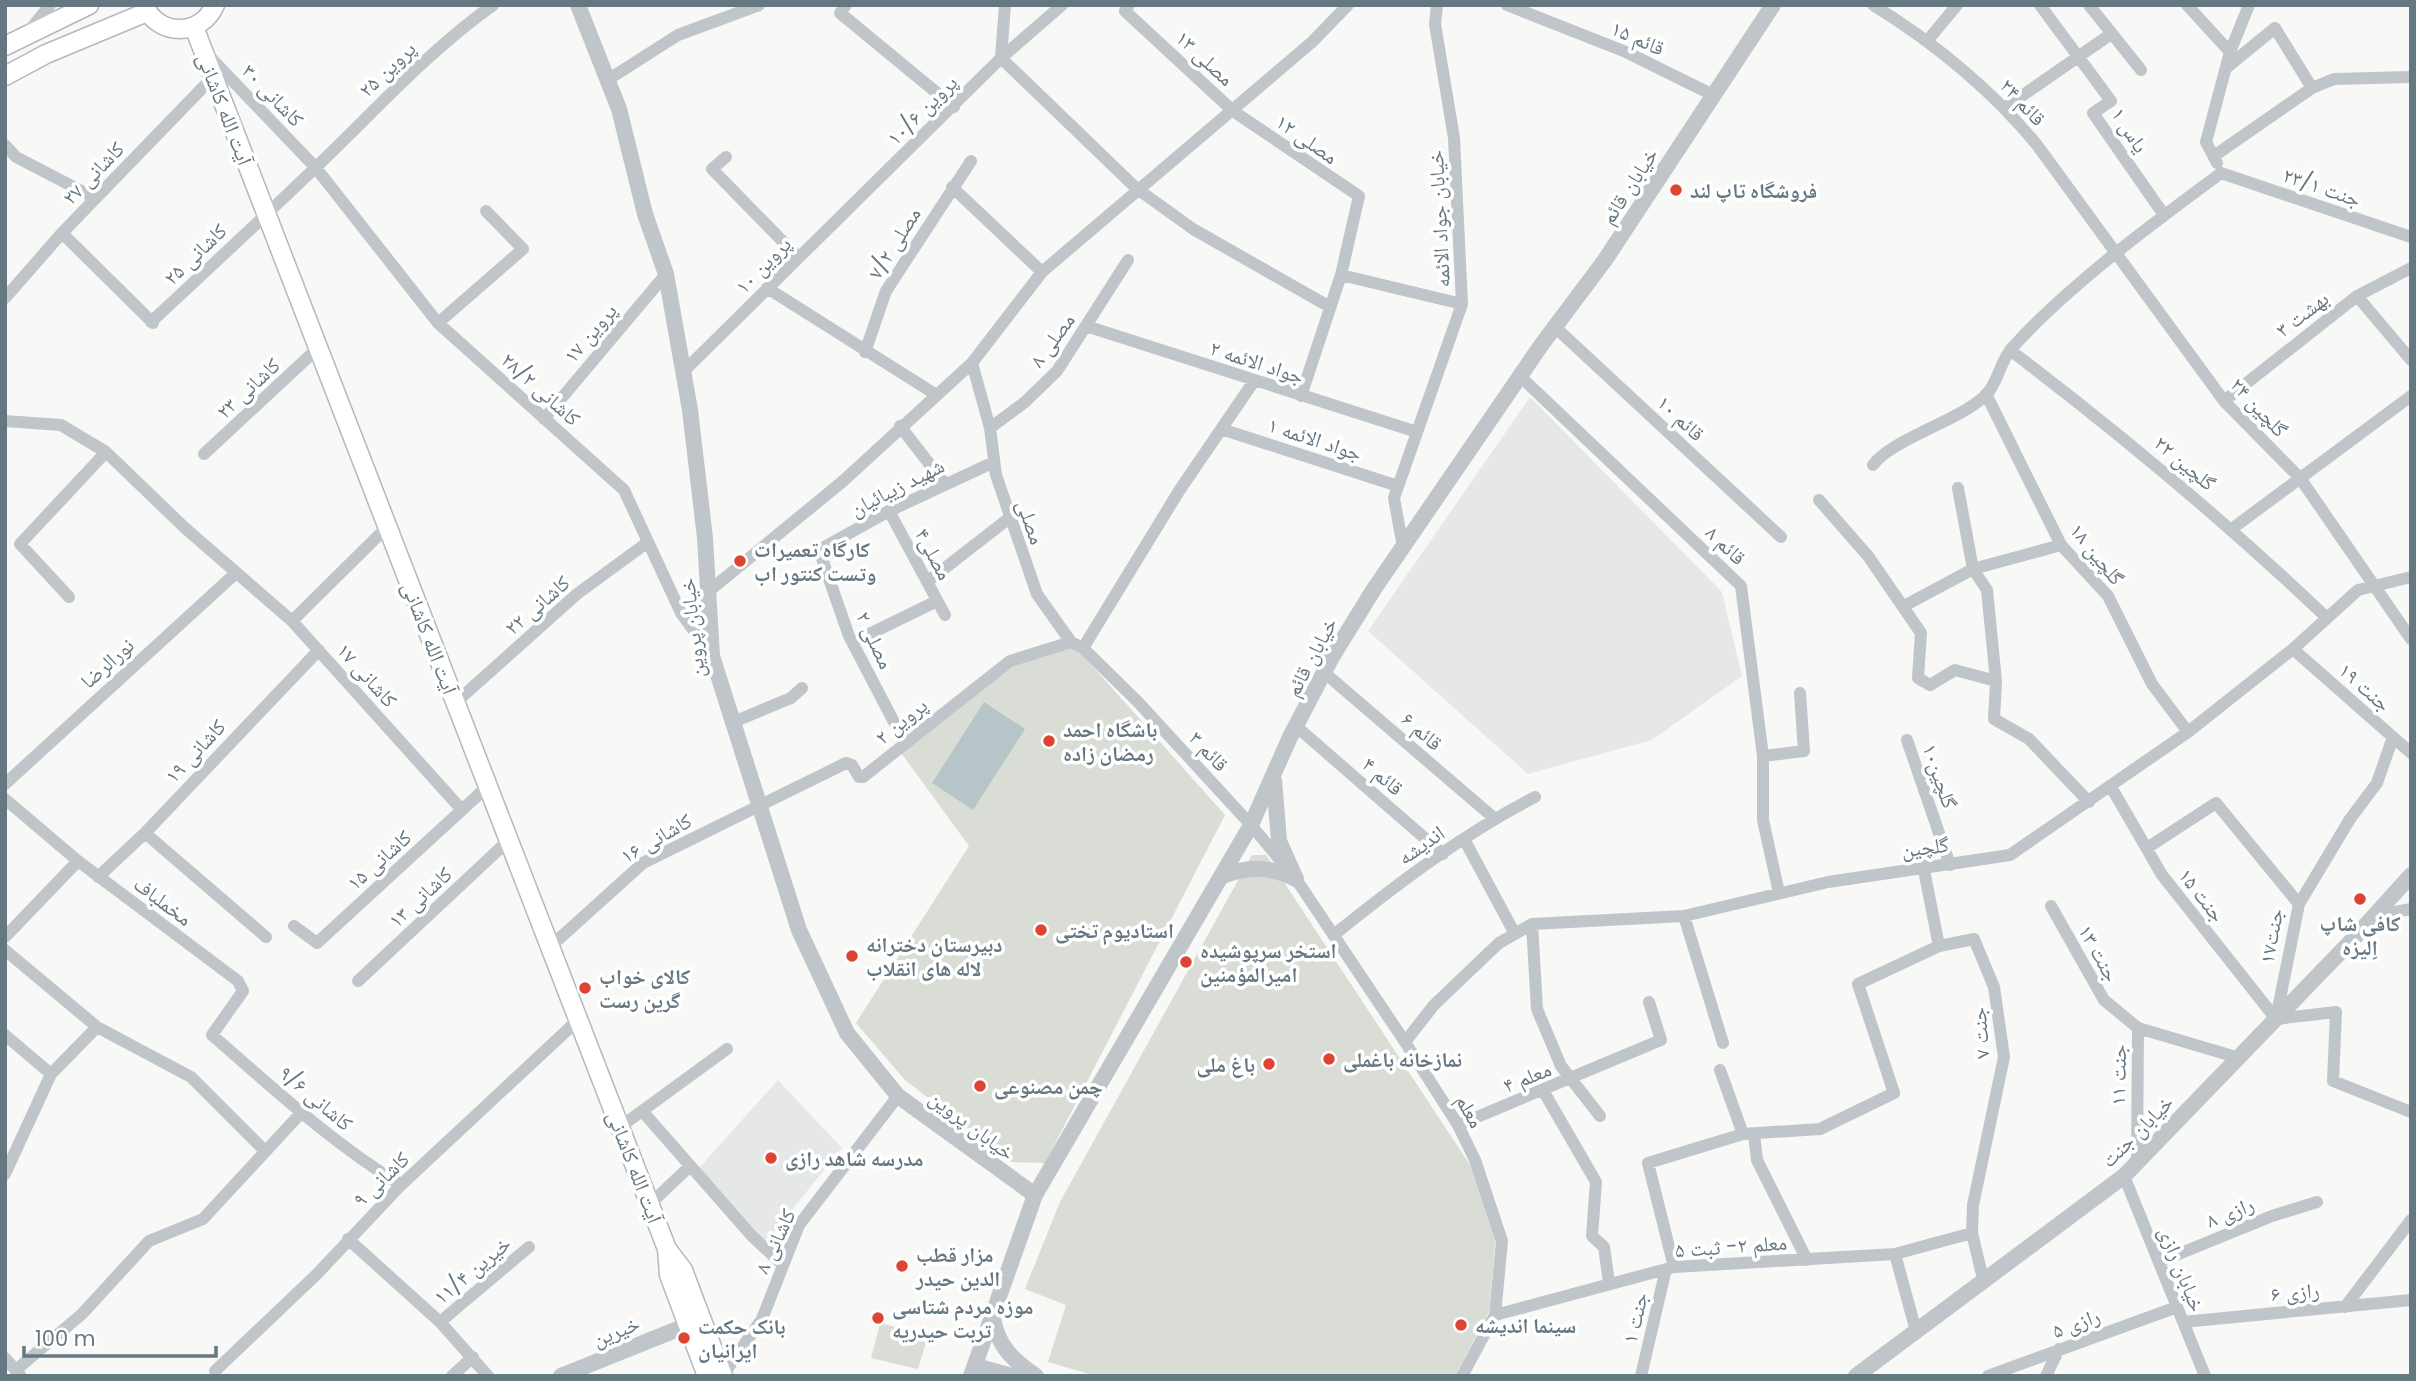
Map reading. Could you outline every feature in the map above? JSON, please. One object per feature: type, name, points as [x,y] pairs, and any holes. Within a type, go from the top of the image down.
[{"type":"main road","points":[[5,46],[89,5]]},
{"type":"main road","points":[[5,76],[46,54],[146,9],[168,28],[194,27],[204,21],[216,6]]},
{"type":"main road","name":"آیت الله کاشانی","points":[[194,27],[650,1204],[667,1249],[669,1275],[688,1325],[718,1375]]},
{"type":"main road","name":"آیت الله کاشانی","points":[[667,1249],[683,1270],[718,1375]]},
{"type":"street","points":[[24,37],[50,5]]},
{"type":"street","name":"پروین ۲۵","points":[[265,213],[316,168],[449,36],[492,5]]},
{"type":"street","name":"خیابان پروین","points":[[578,5],[609,79],[645,214],[666,274],[685,370],[709,591],[712,656],[731,723],[799,930],[848,1033],[898,1096],[1035,1195]]},
{"type":"street","points":[[609,79],[678,35],[759,5]]},
{"type":"street","points":[[846,5],[840,13],[954,107]]},
{"type":"street","points":[[1005,5],[1002,58],[1136,188],[1193,229],[1330,307]]},
{"type":"street","name":"پروین ۱۰/۶","points":[[869,188],[1002,58],[1062,5]]},
{"type":"street","name":"مصلی ۱۳","points":[[1129,5],[1125,11],[1233,110]]},
{"type":"street","points":[[709,591],[842,482],[900,426],[972,363],[1042,272],[1136,188],[1312,42],[1348,5]]},
{"type":"street","name":"خیابان جواد الائمه","points":[[1403,547],[1394,498],[1462,304],[1454,138],[1435,24],[1437,5]]},
{"type":"street","name":"قائم ۱۵","points":[[1507,5],[1626,52],[1713,95]]},
{"type":"street","name":"خیابان قائم","points":[[974,1371],[1035,1195],[1251,825],[1273,775],[1339,646],[1403,547],[1555,327],[1605,260],[1773,5]]},
{"type":"street","name":"قائم ۲۴","points":[[1873,5],[1928,40],[2006,107],[2037,145],[2115,255]]},
{"type":"street","points":[[1928,40],[1957,5]]},
{"type":"street","name":"یاس ۱","points":[[2040,5],[2111,101],[2094,113],[2164,215]]},
{"type":"street","points":[[2089,5],[2141,71]]},
{"type":"street","points":[[2187,5],[2230,52]]},
{"type":"street","points":[[1873,464],[1880,455],[1918,436],[1986,394],[2010,350],[2115,255],[2221,173],[2206,142],[2230,52],[2249,5]]},
{"type":"street","points":[[2226,68],[2275,28],[2312,88]]},
{"type":"street","points":[[2006,107],[2111,34]]},
{"type":"street","name":"کاشانی ۳۰","points":[[202,49],[316,168]]},
{"type":"street","name":"کاشانی ۲۷","points":[[5,298],[62,233],[213,77]]},
{"type":"street","points":[[2214,156],[2312,88],[2334,79],[2411,77]]},
{"type":"street","name":"مصلی ۱۲","points":[[1233,110],[1359,197],[1341,275]]},
{"type":"street","points":[[5,145],[16,157],[95,198]]},
{"type":"street","points":[[726,157],[712,169],[797,256]]},
{"type":"street","name":"مصلی ۷/۲","points":[[865,352],[886,291],[971,161]]},
{"type":"street","name":"کاشانی ۲۸/۲","points":[[316,168],[438,323],[624,490],[681,613],[712,656]]},
{"type":"street","name":"جنت ۲۳/۱","points":[[2221,173],[2411,237]]},
{"type":"street","points":[[953,187],[1042,272]]},
{"type":"street","name":"پروین ۱۰","points":[[685,370],[797,256],[869,188]]},
{"type":"street","points":[[438,323],[523,249],[486,211]]},
{"type":"street","name":"کاشانی ۲۵","points":[[62,233],[152,323],[265,213]]},
{"type":"street","name":"گلچین ۲۴","points":[[2115,255],[2224,401],[2300,478],[2411,639]]},
{"type":"street","name":"مصلی ۸","points":[[990,428],[1025,402],[1057,371],[1128,260]]},
{"type":"street","name":"بهشت ۳","points":[[2224,401],[2357,296],[2411,268]]},
{"type":"street","name":"پروین ۱۷","points":[[544,419],[666,274]]},
{"type":"street","points":[[1301,396],[1341,275],[1462,304]]},
{"type":"street","points":[[767,288],[935,394]]},
{"type":"street","points":[[2357,296],[2411,360]]},
{"type":"street","name":"جواد الائمه ۲","points":[[1086,326],[1417,432]]},
{"type":"street","name":"قائم ۱۰","points":[[1555,327],[1781,537]]},
{"type":"street","name":"کاشانی ۲۳","points":[[204,454],[318,348]]},
{"type":"street","name":"گلچین ۲۲","points":[[2010,350],[2097,416],[2233,528],[2326,617]]},
{"type":"street","name":"مصلی","points":[[972,363],[990,428],[994,462],[1008,519],[1037,594],[1071,642],[1083,648],[1138,702]]},
{"type":"street","name":"قائم ۸","points":[[1521,377],[1741,586],[1763,756],[1763,820],[1779,893]]},
{"type":"street","points":[[1083,648],[1179,491],[1254,381]]},
{"type":"street","name":"گلچین ۱۸","points":[[1986,394],[2060,545],[2108,596],[2152,684],[2188,732]]},
{"type":"street","points":[[2233,528],[2411,396]]},
{"type":"street","name":"کاشانی ۱۷","points":[[5,421],[61,425],[106,452],[236,573],[292,621],[462,810]]},
{"type":"street","points":[[900,426],[945,484]]},
{"type":"street","name":"جواد الائمه ۱","points":[[1221,429],[1398,486]]},
{"type":"street","points":[[69,597],[20,544],[106,452]]},
{"type":"street","name":"شهید زیبائیان","points":[[819,550],[889,511],[994,462]]},
{"type":"street","points":[[1958,488],[1973,569],[1987,590],[1996,681],[1994,719],[2029,739],[2089,802]]},
{"type":"street","points":[[1819,500],[1868,556],[1921,633],[1917,678],[1930,685],[1955,670],[1996,681]]},
{"type":"street","name":"مصلی۴","points":[[889,511],[945,615]]},
{"type":"street","points":[[927,582],[1008,519]]},
{"type":"street","points":[[292,621],[387,527]]},
{"type":"street","name":"کاشانی ۲۲","points":[[456,703],[577,594],[648,542]]},
{"type":"street","points":[[1904,606],[1973,569],[2060,545]]},
{"type":"street","name":"مصلی ۲","points":[[819,550],[853,642],[905,743]]},
{"type":"street","name":"نورالرضا","points":[[5,784],[236,573]]},
{"type":"street","name":"گلچین","points":[[1405,1042],[1434,1005],[1499,943],[1532,924],[1684,916],[1779,893],[1923,865],[2010,855],[2111,788],[2188,732],[2293,649],[2358,590],[2411,577]]},
{"type":"street","points":[[853,642],[937,601]]},
{"type":"street","name":"پروین ۲","points":[[759,804],[846,763],[852,765],[862,778],[1010,661],[1071,642]]},
{"type":"street","name":"جنت ۱۹","points":[[2293,649],[2411,753]]},
{"type":"street","name":"کاشانی ۱۹","points":[[98,877],[145,834],[319,650]]},
{"type":"street","name":"قائم ۶","points":[[1326,674],[1494,818]]},
{"type":"street","points":[[731,723],[791,698],[802,688]]},
{"type":"street","points":[[1763,756],[1804,751],[1800,692]]},
{"type":"street","name":"قائم ۳","points":[[1138,702],[1251,825]]},
{"type":"street","name":"قائم ۴","points":[[1297,727],[1443,854]]},
{"type":"street","points":[[2299,904],[2350,819],[2377,783],[2393,737]]},
{"type":"street","name":"گلچین۱۰","points":[[1907,740],[1950,864]]},
{"type":"street","points":[[1273,775],[1279,841],[1296,879]]},
{"type":"street","name":"کاشانی ۱۵","points":[[293,926],[317,943],[488,786]]},
{"type":"street","name":"جنت ۱۵","points":[[2111,788],[2162,875],[2206,934],[2276,1019]]},
{"type":"street","name":"اندیشه","points":[[1335,934],[1383,895],[1494,818],[1535,797]]},
{"type":"street","name":"مخملباف","points":[[5,799],[98,877],[243,986],[243,991],[212,1035]]},
{"type":"street","name":"جنت۱۷","points":[[2147,848],[2216,803],[2299,904],[2276,1019]]},
{"type":"street","name":"کاشانی ۱۶","points":[[550,947],[643,863],[759,804]]},
{"type":"street","name":"معلم","points":[[1251,825],[1296,879],[1335,934],[1458,1125],[1475,1160],[1502,1241],[1495,1315],[1462,1376]]},
{"type":"street","points":[[145,834],[266,937]]},
{"type":"street","points":[[1464,839],[1515,933]]},
{"type":"street","name":"کاشانی ۱۳","points":[[358,981],[509,840]]},
{"type":"street","points":[[5,937],[78,861]]},
{"type":"street","points":[[1670,1268],[1648,1163],[1749,1134],[1820,1129],[1894,1093],[1858,984],[1939,946],[1923,865]]},
{"type":"street","points":[[1222,876],[1258,867],[1279,871],[1296,879]]},
{"type":"street","name":"خیابان جنت","points":[[1856,1376],[2124,1177],[2411,875]]},
{"type":"street","name":"جنت ۱۳","points":[[2051,906],[2104,1000],[2138,1028],[2236,1057]]},
{"type":"street","points":[[2374,916],[2411,909]]},
{"type":"street","points":[[1684,916],[1723,1043]]},
{"type":"street","points":[[1532,924],[1537,1009],[1561,1066],[1600,1116]]},
{"type":"street","name":"جنت ۷","points":[[1939,946],[1974,939],[1994,986],[2004,1057],[1973,1205],[1972,1233],[1983,1283]]},
{"type":"street","points":[[5,950],[97,1027],[191,1077],[265,1152]]},
{"type":"street","name":"معلم ۴","points":[[1458,1125],[1544,1092],[1661,1041],[1648,1002]]},
{"type":"street","points":[[2276,1019],[2336,1012],[2333,1082],[2411,1112]]},
{"type":"street","name":"کاشانی ۹","points":[[215,1371],[307,1284],[401,1185],[579,1020]]},
{"type":"street","points":[[5,1174],[51,1074],[97,1027]]},
{"type":"street","name":"جنت ۱۱","points":[[2137,1165],[2138,1028]]},
{"type":"street","points":[[5,1035],[51,1074]]},
{"type":"street","name":"کاشانی ۹/۶","points":[[212,1035],[302,1113],[368,1165],[401,1185]]},
{"type":"street","points":[[620,1127],[727,1049]]},
{"type":"street","points":[[1720,1070],[1749,1134],[1757,1160],[1807,1260]]},
{"type":"street","points":[[1544,1092],[1595,1182],[1592,1236],[1604,1247],[1609,1283]]},
{"type":"street","name":"کاشانی ۸","points":[[718,1375],[762,1319],[799,1225],[898,1096]]},
{"type":"street","points":[[643,1112],[752,1236],[782,1264]]},
{"type":"street","points":[[5,1358],[18,1373],[82,1314],[149,1241],[202,1219],[302,1113]]},
{"type":"street","points":[[650,1204],[689,1167]]},
{"type":"street","name":"خیابان رازی","points":[[2124,1177],[2205,1376]]},
{"type":"street","name":"رازی ۸","points":[[2159,1262],[2272,1216],[2316,1202]]},
{"type":"street","points":[[2345,1307],[2411,1220]]},
{"type":"street","name":"معلم ۲- ثبت ۵","points":[[1495,1315],[1670,1268],[1895,1254],[1972,1233]]},
{"type":"street","points":[[348,1238],[440,1322],[488,1376]]},
{"type":"street","name":"خیرین ۱۱/۴","points":[[440,1322],[529,1247]]},
{"type":"street","points":[[1895,1254],[1916,1331]]},
{"type":"street","name":"جنت ۱","points":[[1641,1376],[1670,1268]]},
{"type":"street","name":"رازی ۶","points":[[2183,1322],[2411,1300]]},
{"type":"street","name":"رازی ۵","points":[[1988,1376],[2177,1307]]},
{"type":"street","points":[[993,1316],[996,1335],[1006,1352],[1036,1376]]},
{"type":"street","name":"خیرین","points":[[561,1376],[688,1325]]},
{"type":"street","points":[[2046,1376],[2059,1349]]},
{"type":"street","points":[[452,1376],[473,1357]]},
{"type":"street","points":[[974,1371],[1012,1376]]},
{"type":"shaded area","points":[[1530,397],[1722,592],[1742,676],[1652,740],[1528,774],[1368,631]]},
{"type":"shaded area","name":"استادیوم تختی","points":[[1072,643],[1225,815],[1045,1163],[1011,1162],[905,1080],[856,1023],[969,846],[899,750],[1005,667]]},
{"type":"shaded area","points":[[984,702],[1025,729],[973,810],[932,783]]},
{"type":"shaded area","name":"باغ ملی","points":[[1252,855],[1266,855],[1470,1165],[1496,1235],[1489,1312],[1455,1376],[1096,1376],[1048,1362],[1066,1305],[1025,1289],[1060,1202]]},
{"type":"shaded area","name":"مدرسه شاهد رازی","points":[[778,1080],[842,1148],[769,1238],[764,1240],[699,1168]]},
{"type":"shaded area","points":[[880,1323],[928,1336],[918,1369],[871,1358]]},
{"type":"place","name":"فروشگاه تاپ لند","points":[[1676,190]]},
{"type":"place","name":"کارگاه تعمیرات وتست کنتور اب","points":[[740,561]]},
{"type":"place","name":"باشگاه احمد رمضان زاده","points":[[1049,741]]},
{"type":"place","name":"کافی شاپ اِلیزه","points":[[2360,899]]},
{"type":"place","name":"استادیوم تختی","points":[[1041,930]]},
{"type":"place","name":"دبیرستان دخترانه لاله های انقلاب","points":[[852,956]]},
{"type":"place","name":"استخر سرپوشیده امیرالمؤمنین","points":[[1186,962]]},
{"type":"place","name":"کالای خواب گرین رست","points":[[585,988]]},
{"type":"place","name":"نمازخانه باغملی","points":[[1329,1059]]},
{"type":"place","name":"باغ ملی","points":[[1269,1064]]},
{"type":"place","name":"چمن مصنوعی","points":[[980,1086]]},
{"type":"place","name":"مدرسه شاهد رازی","points":[[771,1158]]},
{"type":"place","name":"مزار قطب الدین حیدر","points":[[902,1266]]},
{"type":"place","name":"موزه مردم شتاسی تربت حیدریه","points":[[878,1318]]},
{"type":"place","name":"سینما اندیشه","points":[[1461,1325]]},
{"type":"place","name":"بانک حکمت ایرانیان","points":[[684,1338]]}]
